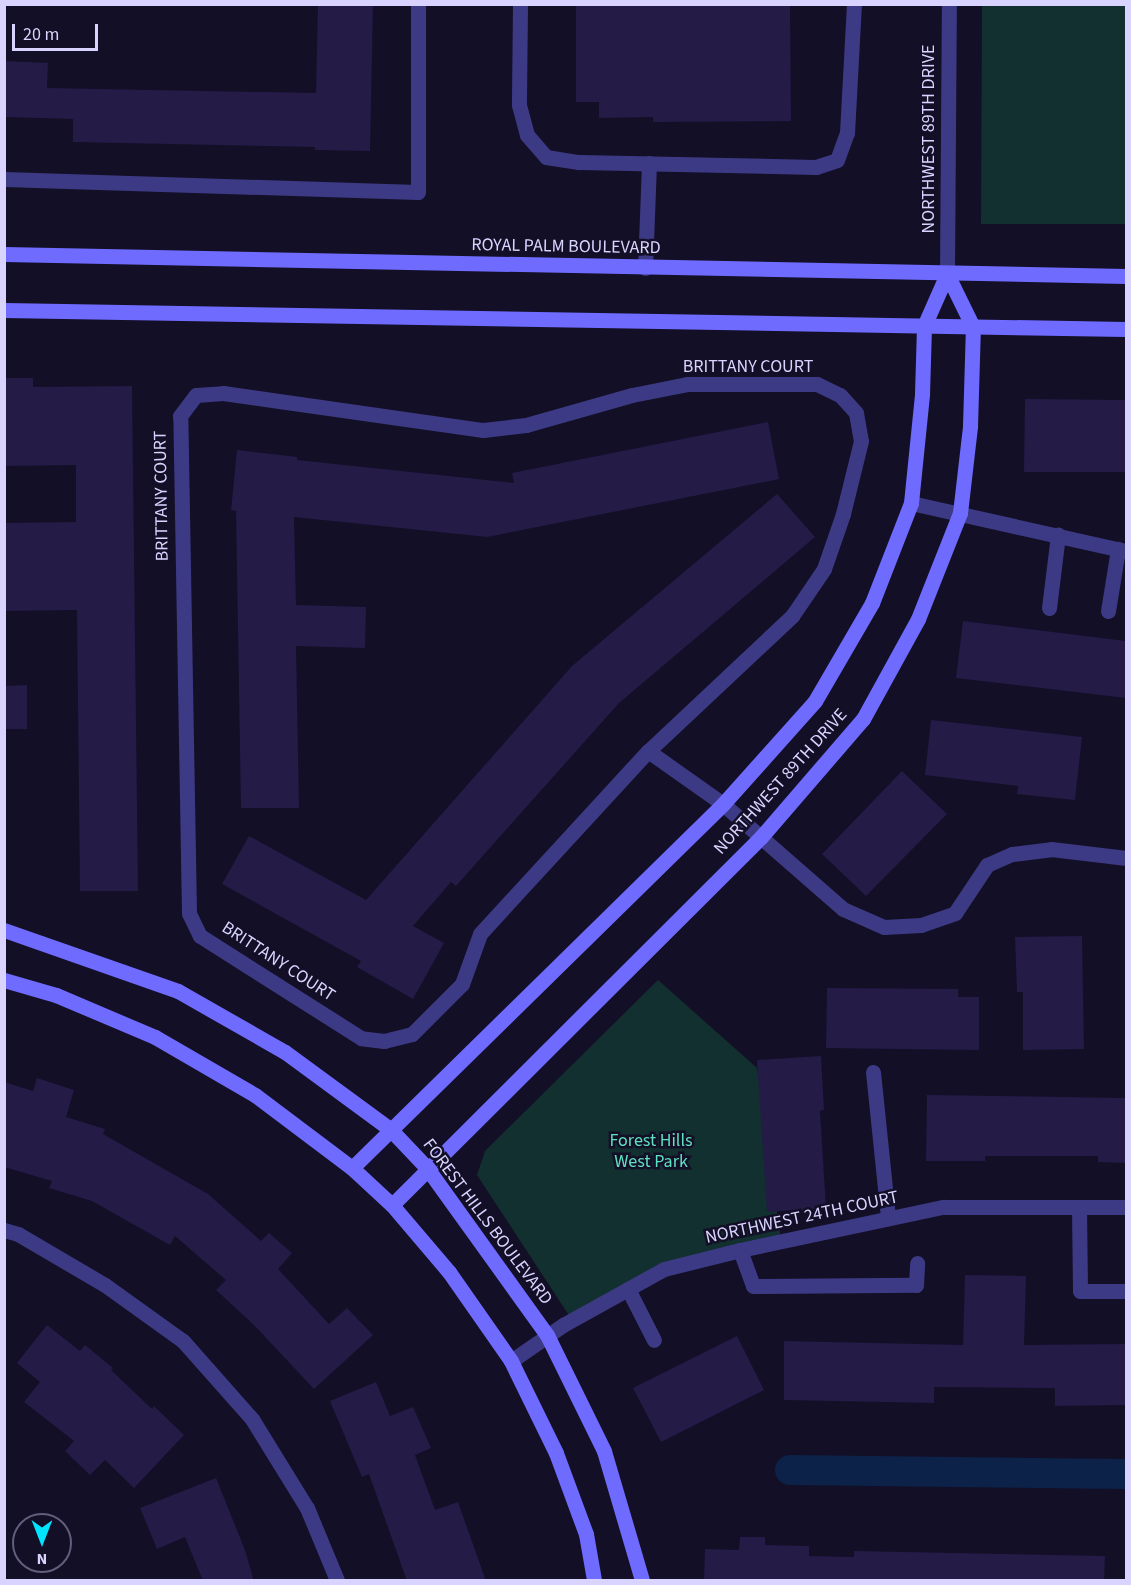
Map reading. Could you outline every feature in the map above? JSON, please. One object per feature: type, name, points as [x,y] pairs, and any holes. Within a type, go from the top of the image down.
[{"type":"street","points":[[4,179],[418,192],[418,4]]},
{"type":"street","points":[[520,4],[519,105],[527,135],[546,157],[579,162],[816,167],[837,160],[847,133],[854,4]]},
{"type":"street","name":"NORTHWEST 89TH DRIVE","points":[[352,1168],[723,804],[815,701],[873,603],[911,503],[922,394],[924,326],[947,274],[949,4]]},
{"type":"street","points":[[645,268],[649,163]]},
{"type":"street","name":"ROYAL PALM BOULEVARD","points":[[4,254],[1126,276]]},
{"type":"street","name":"NORTHWEST 89TH DRIVE","points":[[392,1205],[761,837],[864,719],[918,619],[960,513],[970,426],[973,327],[947,274]]},
{"type":"street","points":[[4,310],[1126,329]]},
{"type":"street","name":"BRITTANY COURT","points":[[687,384],[817,384],[840,395],[856,413],[861,441],[843,514],[824,568],[792,616],[648,751],[480,934],[462,984],[412,1034],[384,1041],[361,1038],[200,936],[189,913],[180,416],[196,395],[223,393],[483,430],[526,425],[632,395],[687,384]]},
{"type":"street","points":[[911,503],[1122,550],[1108,611]]},
{"type":"street","points":[[1049,608],[1058,535]]},
{"type":"street","points":[[648,751],[723,804],[843,909],[884,927],[921,925],[955,913],[987,865],[1012,854],[1051,849],[1126,858]]},
{"type":"street","name":"FOREST HILLS BOULEVARD","points":[[4,930],[178,991],[285,1052],[391,1130],[427,1168],[547,1335],[604,1452],[642,1581]]},
{"type":"street","points":[[4,980],[56,995],[155,1036],[255,1095],[352,1168],[392,1205],[449,1272],[511,1361],[556,1453],[586,1534],[594,1581]]},
{"type":"street","points":[[873,1072],[888,1218]]},
{"type":"street","name":"NORTHWEST 24TH COURT","points":[[511,1361],[547,1335],[664,1269],[740,1250],[944,1207],[1126,1207]]},
{"type":"street","points":[[1078,1207],[1080,1291],[1126,1291]]},
{"type":"street","points":[[4,1230],[18,1234],[105,1285],[183,1341],[252,1419],[307,1508],[337,1581]]},
{"type":"street","points":[[740,1250],[753,1286],[916,1285],[917,1263]]},
{"type":"street","points":[[628,1289],[654,1340]]},
{"type":"green space","points":[[982,5],[1126,5],[1126,224],[981,224]]},
{"type":"green space","name":"Forest Hills West Park","points":[[658,980],[757,1068],[781,1240],[664,1269],[572,1320],[477,1175],[485,1151]]},
{"type":"building","points":[[318,4],[373,4],[370,151],[315,150],[315,147],[73,142],[73,119],[4,117],[4,61],[48,63],[47,88],[316,93]]},
{"type":"building","points":[[576,4],[790,4],[791,121],[653,122],[653,117],[599,118],[599,102],[576,102]]},
{"type":"building","points":[[4,378],[33,378],[33,387],[132,386],[138,891],[80,891],[77,610],[4,611],[4,523],[76,522],[76,465],[4,466]]},
{"type":"building","points":[[1025,399],[1126,400],[1126,472],[1024,472]]},
{"type":"building","points":[[768,422],[779,479],[487,537],[294,517],[296,605],[366,607],[365,648],[296,646],[299,808],[241,808],[236,511],[231,510],[237,450],[297,457],[297,460],[514,483],[512,473]]},
{"type":"building","points":[[777,494],[815,537],[619,703],[456,886],[451,882],[413,926],[444,943],[413,999],[357,967],[361,961],[222,884],[249,836],[366,900],[572,666]]},
{"type":"building","points":[[963,621],[1126,641],[1126,698],[956,678]]},
{"type":"building","points":[[27,685],[27,729],[4,729],[4,686]]},
{"type":"building","points":[[931,720],[1082,737],[1075,800],[1017,794],[1018,786],[925,775]]},
{"type":"building","points":[[902,771],[947,814],[866,896],[822,854]]},
{"type":"building","points":[[1082,936],[1084,1049],[1023,1050],[1023,992],[1017,992],[1015,937]]},
{"type":"building","points":[[827,988],[958,989],[958,997],[979,997],[979,1050],[826,1048]]},
{"type":"building","points":[[821,1056],[824,1110],[820,1111],[826,1208],[767,1212],[757,1060]]},
{"type":"building","points":[[37,1078],[74,1090],[66,1117],[105,1129],[103,1134],[208,1194],[261,1241],[269,1233],[292,1253],[278,1269],[329,1324],[347,1308],[373,1335],[314,1389],[254,1325],[216,1290],[226,1280],[175,1236],[170,1245],[92,1201],[49,1188],[52,1181],[4,1167],[4,1082],[33,1091]]},
{"type":"building","points":[[927,1095],[1126,1098],[1126,1163],[1098,1162],[1098,1156],[985,1156],[985,1161],[926,1161]]},
{"type":"building","points":[[965,1275],[1026,1276],[1024,1345],[1126,1344],[1126,1405],[1055,1406],[1055,1388],[934,1387],[934,1403],[784,1400],[784,1341],[963,1345]]},
{"type":"building","points":[[47,1325],[80,1351],[85,1345],[113,1368],[111,1370],[152,1409],[154,1406],[184,1435],[134,1488],[105,1460],[90,1475],[65,1451],[74,1441],[24,1402],[40,1382],[17,1363]]},
{"type":"building","points":[[737,1336],[764,1390],[661,1442],[633,1388]]},
{"type":"building","points":[[376,1382],[390,1416],[413,1407],[431,1448],[415,1455],[435,1510],[458,1502],[486,1581],[407,1581],[369,1474],[362,1477],[330,1401]]},
{"type":"building","points":[[216,1478],[245,1550],[254,1581],[203,1581],[185,1537],[157,1549],[140,1508]]},
{"type":"building","points":[[740,1537],[765,1537],[765,1545],[809,1546],[809,1556],[854,1557],[854,1551],[1105,1556],[1104,1581],[704,1581],[705,1549],[739,1550]]},
{"type":"waterway","points":[[790,1470],[1126,1474]]}]
